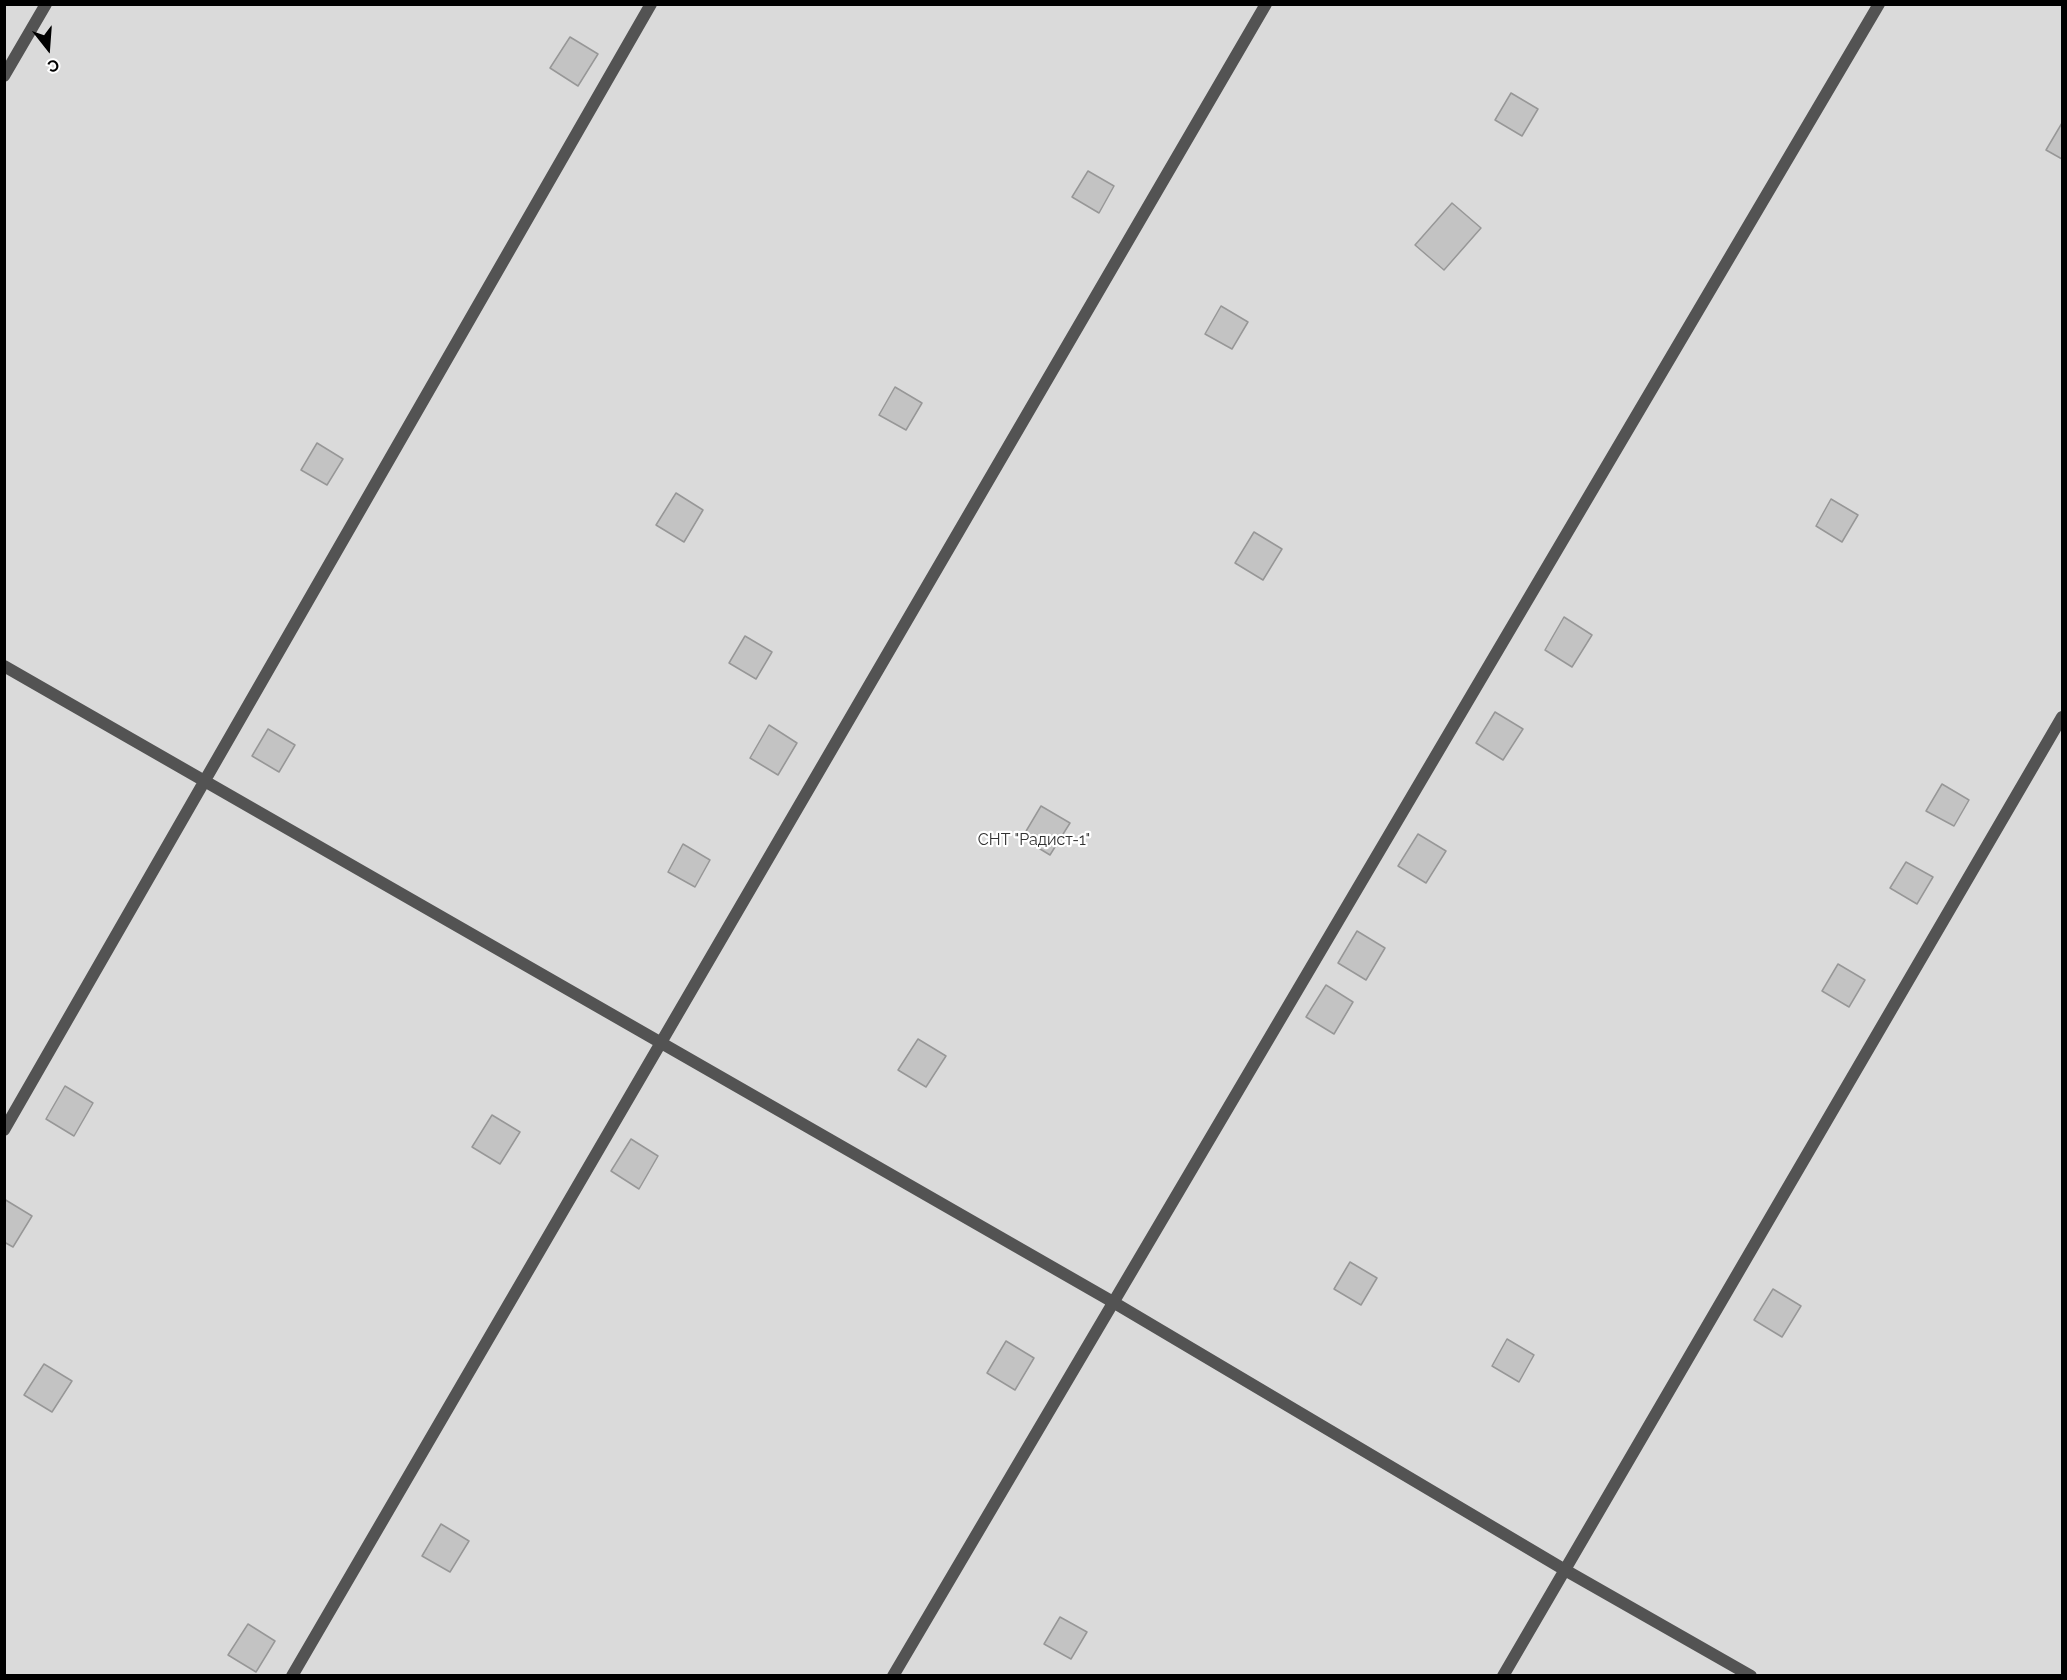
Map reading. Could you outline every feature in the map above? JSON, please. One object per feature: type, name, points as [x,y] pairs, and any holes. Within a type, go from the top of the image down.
[{"type":"lane","points":[[4,76],[46,4]]},
{"type":"lane","points":[[4,1130],[651,4]]},
{"type":"lane","points":[[292,1676],[1266,4]]},
{"type":"lane","points":[[893,1676],[1879,4]]},
{"type":"lane","points":[[4,666],[1113,1302],[1564,1570],[1751,1676]]},
{"type":"lane","points":[[1503,1676],[2062,717]]},
{"type":"green space","name":"СНТ \"Радист-1\"","points":[[5,5],[2062,5],[2062,1675],[5,1675]]},
{"type":"building","points":[[570,37],[598,54],[578,86],[550,68]]},
{"type":"building","points":[[1511,93],[1538,109],[1522,136],[1495,120]]},
{"type":"building","points":[[2062,123],[2062,159],[2046,150]]},
{"type":"building","points":[[1088,171],[1114,186],[1099,213],[1072,197]]},
{"type":"building","points":[[1452,203],[1481,228],[1444,270],[1415,245]]},
{"type":"building","points":[[1221,306],[1248,322],[1232,349],[1205,334]]},
{"type":"building","points":[[895,387],[922,403],[906,430],[879,415]]},
{"type":"building","points":[[317,443],[343,459],[327,485],[301,470]]},
{"type":"building","points":[[676,493],[703,510],[684,542],[656,525]]},
{"type":"building","points":[[1831,499],[1858,515],[1842,542],[1816,526]]},
{"type":"building","points":[[1254,532],[1282,549],[1263,580],[1235,563]]},
{"type":"building","points":[[1564,617],[1592,635],[1572,667],[1545,650]]},
{"type":"building","points":[[745,636],[772,652],[756,679],[729,663]]},
{"type":"building","points":[[1495,712],[1523,729],[1503,760],[1476,743]]},
{"type":"building","points":[[769,725],[797,743],[778,775],[750,758]]},
{"type":"building","points":[[268,729],[295,745],[279,772],[252,756]]},
{"type":"building","points":[[1942,784],[1969,800],[1954,826],[1926,811]]},
{"type":"building","points":[[1041,806],[1070,823],[1050,855],[1022,838]]},
{"type":"building","points":[[1418,834],[1446,851],[1426,883],[1398,866]]},
{"type":"building","points":[[683,844],[710,860],[695,887],[668,872]]},
{"type":"building","points":[[1906,862],[1933,877],[1917,904],[1890,888]]},
{"type":"building","points":[[1357,931],[1385,948],[1366,980],[1338,963]]},
{"type":"building","points":[[1838,964],[1865,980],[1849,1007],[1822,991]]},
{"type":"building","points":[[1326,985],[1353,1002],[1334,1034],[1306,1017]]},
{"type":"building","points":[[918,1039],[946,1056],[926,1087],[898,1070]]},
{"type":"building","points":[[65,1086],[93,1103],[74,1136],[46,1119]]},
{"type":"building","points":[[492,1115],[520,1132],[500,1164],[472,1147]]},
{"type":"building","points":[[631,1139],[658,1156],[639,1189],[611,1171]]},
{"type":"building","points":[[4,1199],[32,1216],[13,1247],[4,1242]]},
{"type":"building","points":[[1350,1262],[1377,1278],[1361,1305],[1334,1289]]},
{"type":"building","points":[[1773,1289],[1801,1306],[1782,1337],[1754,1320]]},
{"type":"building","points":[[1507,1339],[1534,1355],[1519,1382],[1492,1366]]},
{"type":"building","points":[[1006,1341],[1034,1358],[1015,1390],[987,1373]]},
{"type":"building","points":[[44,1364],[72,1381],[52,1412],[24,1395]]},
{"type":"building","points":[[441,1524],[469,1541],[450,1572],[422,1556]]},
{"type":"building","points":[[1060,1617],[1087,1632],[1071,1659],[1044,1644]]},
{"type":"building","points":[[248,1624],[275,1641],[256,1672],[228,1655]]}]
